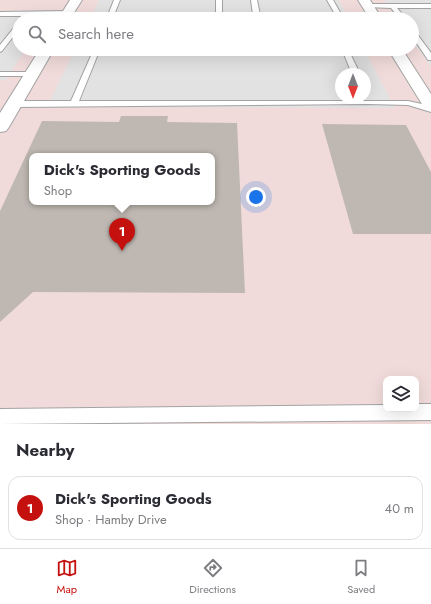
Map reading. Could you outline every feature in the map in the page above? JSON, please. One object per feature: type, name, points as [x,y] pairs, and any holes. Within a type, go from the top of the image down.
[{"type":"street","points":[[69,12],[76,0]]},
{"type":"street","points":[[0,128],[43,56]]},
{"type":"street","points":[[399,56],[431,106]]},
{"type":"lane","points":[[112,12],[117,0]]},
{"type":"lane","points":[[219,0],[219,12]]},
{"type":"lane","points":[[254,0],[256,12]]},
{"type":"lane","points":[[330,0],[337,12]]},
{"type":"lane","points":[[400,0],[405,6]]},
{"type":"lane","points":[[360,12],[393,6],[431,6]]},
{"type":"lane","points":[[393,6],[398,12]]},
{"type":"lane","points":[[0,14],[12,15]]},
{"type":"lane","points":[[0,50],[12,34]]},
{"type":"lane","points":[[419,41],[431,58]]},
{"type":"lane","points":[[74,104],[94,56]]},
{"type":"lane","points":[[348,56],[353,68]]},
{"type":"lane","points":[[0,74],[31,74]]},
{"type":"lane","points":[[371,98],[408,103],[431,109]]},
{"type":"lane","points":[[14,104],[335,99]]},
{"type":"lane","points":[[0,417],[431,412]]},
{"type":"shaded area","points":[[0,0],[431,0],[431,424],[0,424]]},
{"type":"shaded area","points":[[99,0],[339,0],[345,12],[93,12]]},
{"type":"shaded area","points":[[384,0],[431,0],[431,67],[419,50],[419,12],[392,12]]},
{"type":"shaded area","points":[[51,10],[50,12],[12,12],[12,56],[21,56],[6,80],[0,80],[0,11]]},
{"type":"shaded area","points":[[72,56],[368,56],[395,108],[47,107]]},
{"type":"building","points":[[121,116],[168,116],[167,122],[237,123],[245,293],[33,292],[0,322],[0,211],[42,121],[119,122]]},
{"type":"building","points":[[322,124],[406,125],[431,172],[431,234],[353,234]]},
{"type":"place","name":"Dick's Sporting Goods","points":[[122,251]]}]
